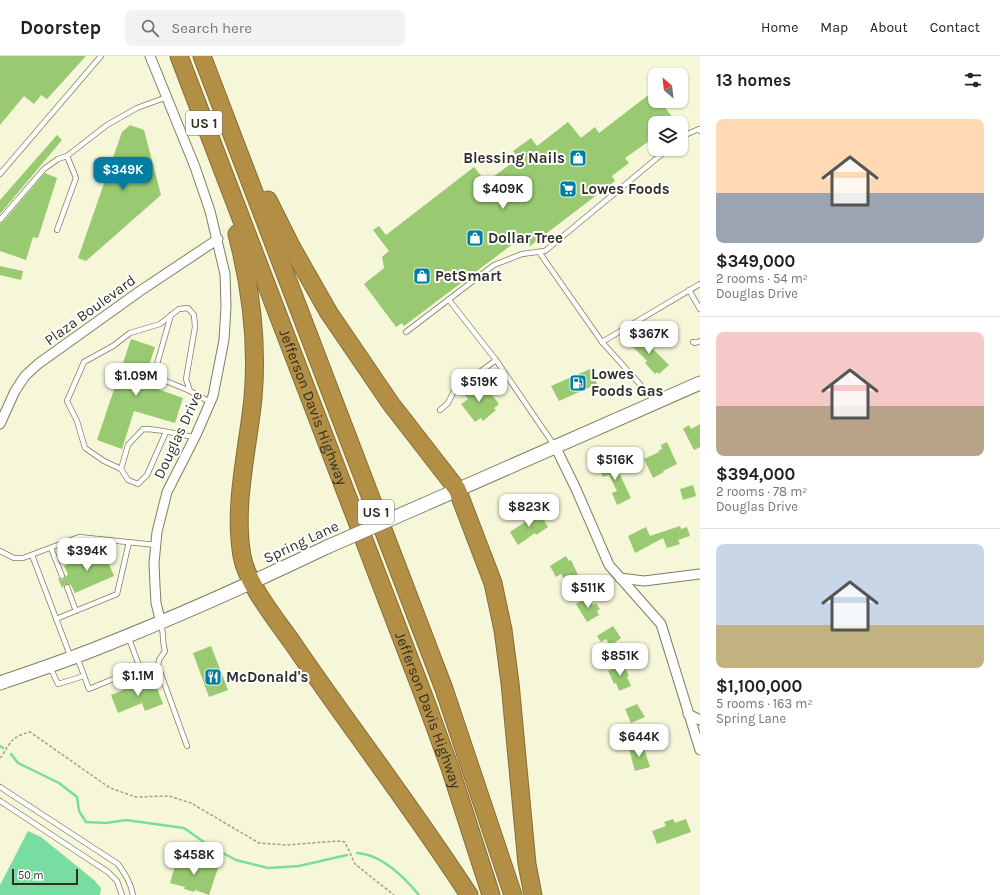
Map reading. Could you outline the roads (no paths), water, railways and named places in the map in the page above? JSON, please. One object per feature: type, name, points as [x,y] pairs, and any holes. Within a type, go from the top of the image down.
[{"type":"highway","name":"Jefferson Davis Highway","points":[[179,56],[426,702],[450,768],[491,895]]},
{"type":"highway","name":"Jefferson Davis Highway","points":[[202,56],[444,689],[513,895]]},
{"type":"highway","points":[[231,132],[256,174],[274,215],[329,313],[391,404],[457,489],[493,583],[503,630],[510,683],[527,864],[533,895]]},
{"type":"highway","points":[[230,191],[231,213],[251,296],[255,346],[253,398],[242,478],[239,527],[242,557],[252,583],[336,707],[439,848],[469,895]]},
{"type":"street","name":"Douglas Drive","points":[[150,56],[195,167],[218,239],[225,274],[226,306],[224,340],[213,396],[167,492],[157,532],[154,563],[156,603],[160,623]]},
{"type":"street","name":"Plaza Boulevard","points":[[0,424],[15,392],[25,376],[38,364],[140,290],[218,239]]},
{"type":"street","name":"Spring Lane","points":[[0,683],[74,657],[160,623],[252,583],[327,547],[457,489],[700,383]]},
{"type":"street","points":[[555,446],[576,489],[609,566],[661,624],[700,750]]},
{"type":"street","points":[[620,578],[644,581],[700,574]]},
{"type":"street","points":[[688,714],[700,720]]},
{"type":"lane","points":[[0,174],[101,56]]},
{"type":"lane","points":[[0,220],[44,169],[58,159],[67,156],[107,125],[137,108],[167,97]]},
{"type":"lane","points":[[688,134],[699,130],[700,131]]},
{"type":"lane","points":[[57,230],[76,178],[67,156]]},
{"type":"lane","points":[[406,332],[494,265],[522,254],[545,251],[660,156]]},
{"type":"lane","points":[[539,252],[602,342],[656,402]]},
{"type":"lane","points":[[602,342],[700,284]]},
{"type":"lane","points":[[689,290],[700,309]]},
{"type":"lane","points":[[449,300],[496,360],[555,446]]},
{"type":"lane","points":[[166,432],[147,475],[138,484],[128,480],[121,469],[104,461],[84,448],[77,421],[67,402],[84,362],[112,346],[130,333],[160,324],[179,309],[188,308],[194,315],[194,327],[186,379],[190,391]]},
{"type":"lane","points":[[171,316],[156,371],[166,381],[190,391],[210,402]]},
{"type":"lane","points":[[693,342],[695,344],[700,341]]},
{"type":"lane","points":[[440,410],[448,403],[454,391],[496,360]]},
{"type":"lane","points":[[121,469],[128,445],[143,429],[194,438]]},
{"type":"lane","points":[[0,551],[14,558],[23,558],[79,537],[156,545]]},
{"type":"lane","points":[[56,619],[117,594],[129,542]]},
{"type":"lane","points":[[51,548],[62,576]]},
{"type":"lane","points":[[32,554],[56,619],[89,689],[140,668],[128,636]]},
{"type":"lane","points":[[67,587],[76,611]]},
{"type":"lane","points":[[160,623],[163,630],[162,641],[165,651],[159,660],[158,666],[187,746]]},
{"type":"lane","points":[[49,666],[58,684],[84,676]]},
{"type":"lane","points":[[0,787],[118,864],[127,877],[132,888],[133,895]]},
{"type":"lane","points":[[0,801],[108,872],[117,881],[122,895]]},
{"type":"waterway","points":[[11,754],[18,763],[59,783],[77,797],[79,811],[86,822],[106,823],[126,820],[184,828],[208,845],[236,860],[268,868],[299,866],[347,855]]},
{"type":"waterway","points":[[357,853],[375,857],[383,862],[399,874],[419,895]]},
{"type":"place","name":"Blessing Nails","points":[[578,158]]},
{"type":"place","name":"Lowes Foods","points":[[568,189]]},
{"type":"place","name":"Dollar Tree","points":[[475,238]]},
{"type":"place","name":"PetSmart","points":[[422,276]]},
{"type":"place","name":"Lowes Foods Gas","points":[[578,383]]},
{"type":"place","name":"McDonald's","points":[[213,677]]}]
